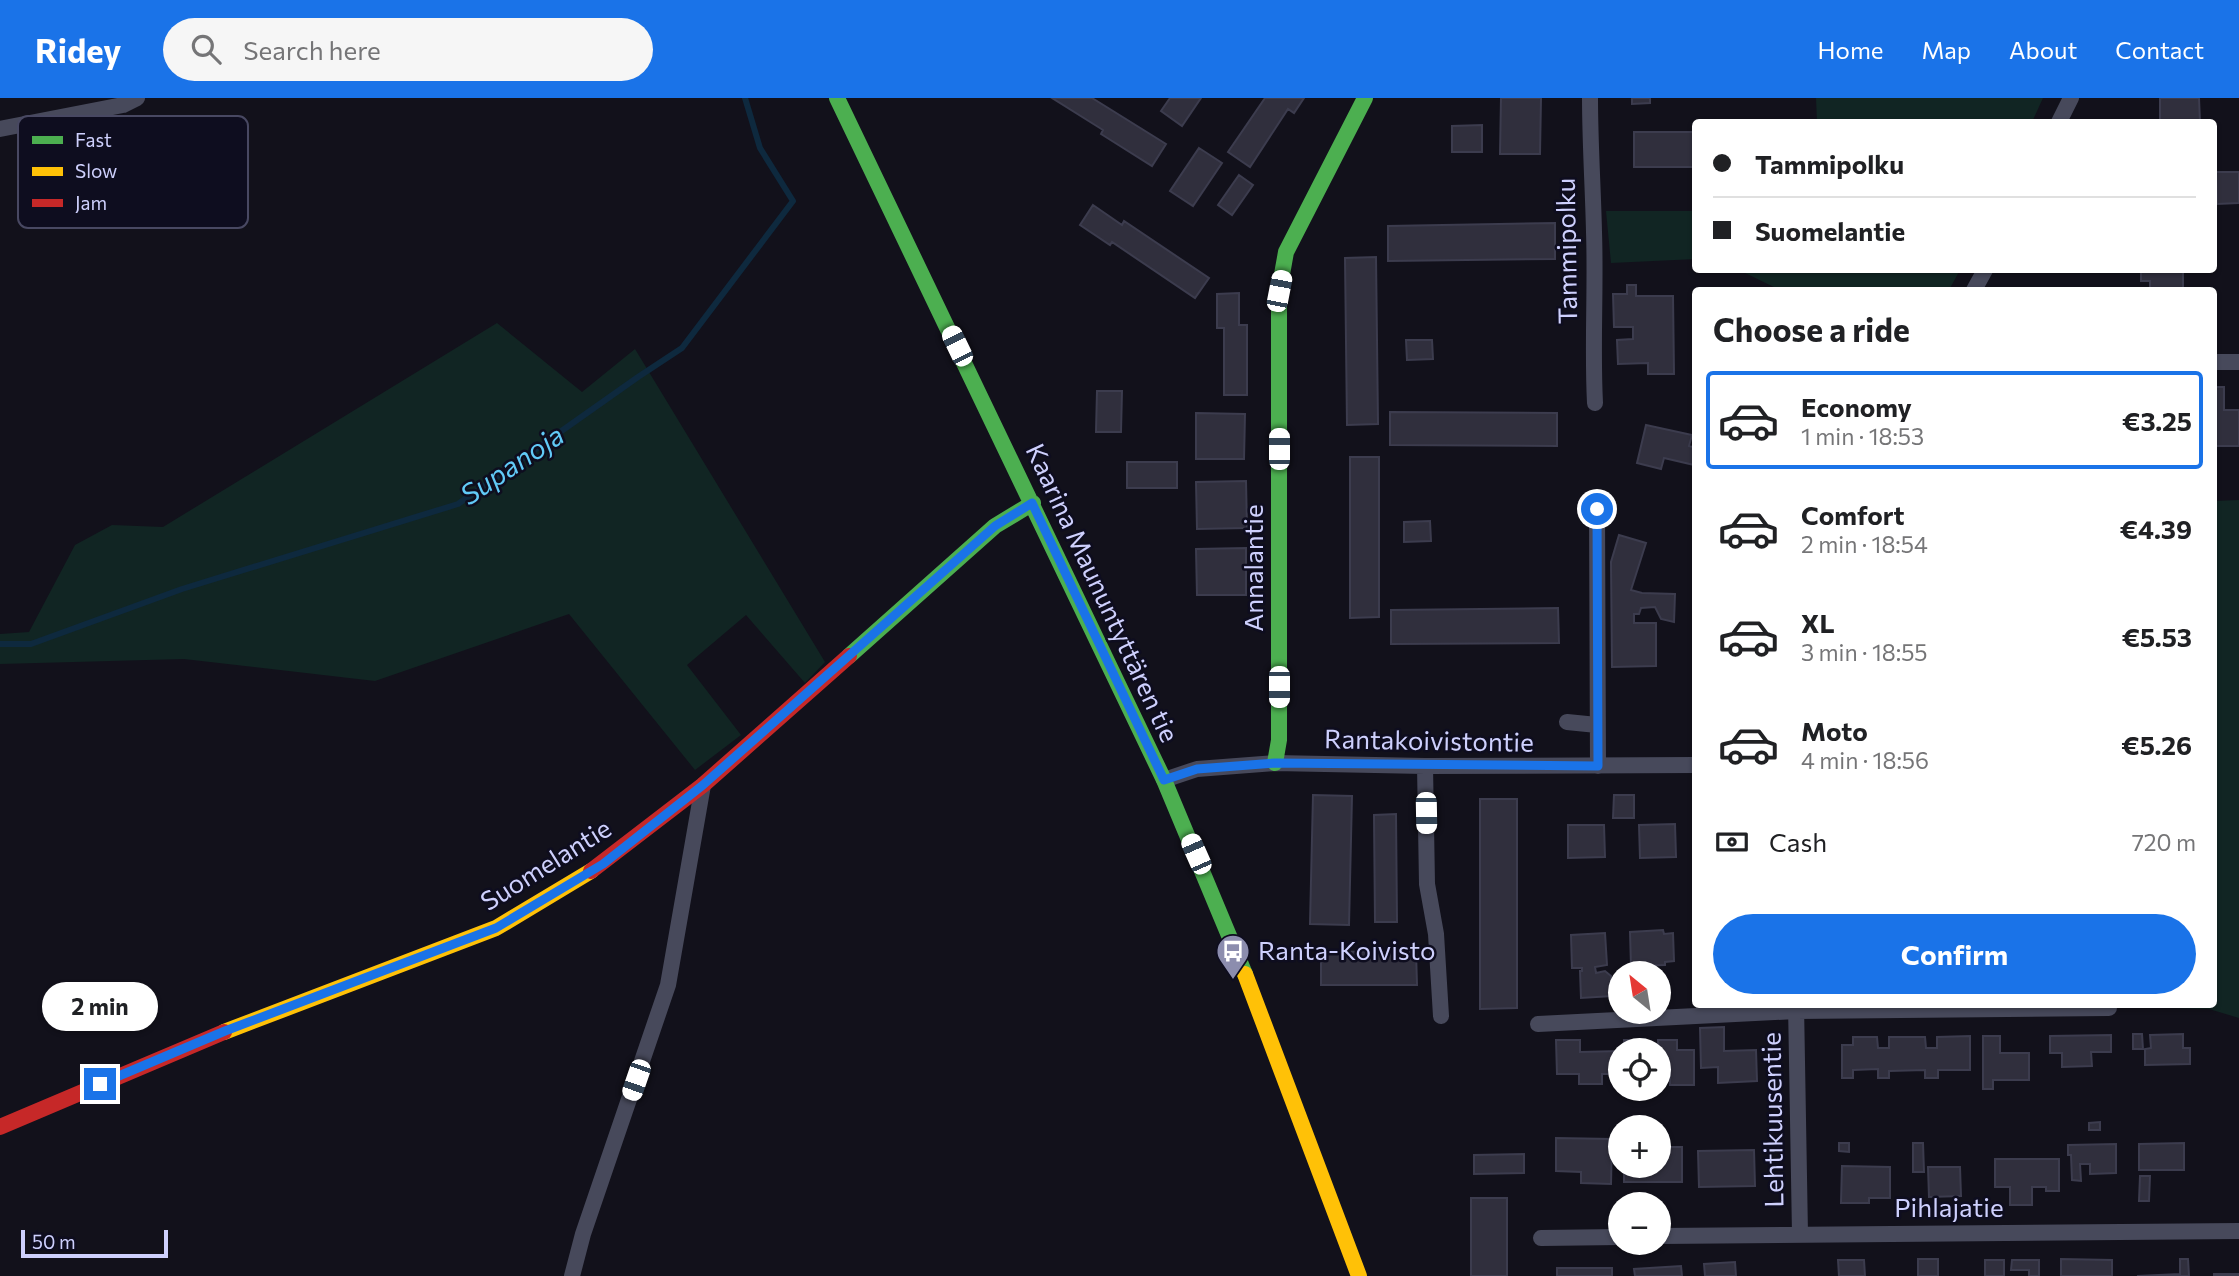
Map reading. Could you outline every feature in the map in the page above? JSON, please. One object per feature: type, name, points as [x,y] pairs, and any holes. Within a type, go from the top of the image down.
[{"type":"street","points":[[67,116],[123,105],[137,98]]},
{"type":"street","name":"Kaarina Maununtyttären tie","points":[[837,98],[1164,780],[1228,929],[1359,1276]]},
{"type":"street","name":"Annalantie","points":[[1275,763],[1279,740],[1279,291],[1286,252],[1365,98]]},
{"type":"street","name":"Tammipolku","points":[[1590,98],[1595,403]]},
{"type":"street","points":[[2060,119],[2071,98]]},
{"type":"street","points":[[0,129],[18,125]]},
{"type":"street","points":[[2217,362],[2239,362]]},
{"type":"street","name":"Suomelantie","points":[[0,1127],[225,1031],[496,928],[603,864],[703,785],[995,526],[1032,503]]},
{"type":"street","points":[[1597,509],[1598,766]]},
{"type":"street","points":[[1567,722],[1597,725]]},
{"type":"street","name":"Rantakoivistontie","points":[[1164,780],[1197,769],[1275,763],[1425,766],[1692,765]]},
{"type":"street","points":[[1425,766],[1427,884],[1436,934],[1441,1016]]},
{"type":"street","points":[[572,1276],[583,1234],[668,985],[703,785]]},
{"type":"street","points":[[1538,1024],[1796,1008],[2109,1008]]},
{"type":"street","name":"Lehtikuusentie","points":[[1796,1008],[1800,1234]]},
{"type":"street","name":"Pihlajatie","points":[[1671,1236],[2239,1231]]},
{"type":"street","points":[[1541,1238],[1608,1237]]},
{"type":"green space","points":[[1816,98],[2043,98],[2033,119],[1817,119]]},
{"type":"green space","points":[[1606,211],[1692,211],[1692,259],[1611,263]]},
{"type":"green space","points":[[1745,273],[1958,273],[1951,287],[1774,287]]},
{"type":"green space","points":[[497,323],[582,392],[635,349],[825,662],[805,683],[746,615],[687,665],[741,735],[695,770],[569,614],[375,681],[184,659],[0,664],[0,634],[29,632],[75,545],[112,525],[163,527]]},
{"type":"green space","points":[[2239,500],[2239,1018],[2209,1009],[2170,1008],[2217,1008],[2217,501]]},
{"type":"building","points":[[1052,98],[1092,98],[1166,144],[1152,166],[1101,134],[1103,130]]},
{"type":"building","points":[[1170,98],[1201,98],[1182,126],[1161,111]]},
{"type":"building","points":[[1265,98],[1304,98],[1294,113],[1288,109],[1250,167],[1228,152]]},
{"type":"building","points":[[1501,98],[1541,98],[1540,154],[1500,154]]},
{"type":"building","points":[[1632,98],[1650,98],[1650,103],[1632,104]]},
{"type":"building","points":[[2160,98],[2199,98],[2200,119],[2160,119]]},
{"type":"building","points":[[1482,125],[1482,152],[1452,152],[1452,126]]},
{"type":"building","points":[[1634,132],[1692,132],[1692,167],[1634,167]]},
{"type":"building","points":[[1199,148],[1222,163],[1193,206],[1170,191]]},
{"type":"building","points":[[2217,172],[2239,172],[2239,203],[2217,204]]},
{"type":"building","points":[[1239,175],[1253,185],[1232,215],[1218,205]]},
{"type":"building","points":[[1093,205],[1122,225],[1124,221],[1209,278],[1195,298],[1112,242],[1110,245],[1080,225]]},
{"type":"building","points":[[1555,223],[1555,259],[1388,261],[1388,226]]},
{"type":"building","points":[[1376,257],[1378,424],[1347,425],[1345,258]]},
{"type":"building","points":[[2141,273],[2183,273],[2183,287],[2150,287],[2150,281],[2141,281]]},
{"type":"building","points":[[1627,285],[1636,285],[1636,296],[1673,296],[1674,374],[1648,374],[1648,363],[1618,364],[1617,340],[1633,339],[1633,327],[1614,327],[1613,294],[1627,294]]},
{"type":"building","points":[[1239,293],[1239,325],[1247,325],[1247,395],[1224,395],[1224,328],[1217,328],[1217,294]]},
{"type":"building","points":[[1406,340],[1432,340],[1433,359],[1407,360]]},
{"type":"building","points":[[2217,387],[2224,387],[2224,410],[2239,410],[2239,446],[2217,446]]},
{"type":"building","points":[[1097,391],[1122,391],[1121,432],[1096,432]]},
{"type":"building","points":[[1390,412],[1557,413],[1557,446],[1390,445]]},
{"type":"building","points":[[1196,413],[1245,414],[1244,459],[1196,459]]},
{"type":"building","points":[[1646,425],[1692,435],[1689,446],[1692,447],[1692,465],[1664,458],[1661,469],[1637,463]]},
{"type":"building","points":[[1350,457],[1379,457],[1379,617],[1350,618]]},
{"type":"building","points":[[1127,462],[1177,462],[1177,488],[1127,488]]},
{"type":"building","points":[[1246,481],[1247,528],[1197,529],[1196,482]]},
{"type":"building","points":[[1430,521],[1431,541],[1404,542],[1404,522]]},
{"type":"building","points":[[1619,535],[1646,543],[1631,590],[1675,594],[1674,622],[1661,619],[1655,607],[1641,608],[1639,614],[1634,614],[1634,623],[1656,623],[1656,666],[1612,667],[1611,562]]},
{"type":"building","points":[[1246,548],[1246,595],[1197,595],[1196,549]]},
{"type":"building","points":[[1558,608],[1559,643],[1391,644],[1391,610]]},
{"type":"building","points":[[1313,795],[1352,796],[1349,925],[1310,924]]},
{"type":"building","points":[[1614,795],[1634,795],[1634,818],[1613,818]]},
{"type":"building","points":[[1480,799],[1517,799],[1517,1008],[1480,1009]]},
{"type":"building","points":[[1396,814],[1397,922],[1375,922],[1374,815]]},
{"type":"building","points":[[1675,824],[1676,857],[1640,858],[1639,825]]},
{"type":"building","points":[[1568,825],[1604,825],[1605,857],[1568,858]]},
{"type":"building","points":[[1663,930],[1664,934],[1673,933],[1674,961],[1631,961],[1630,932]]},
{"type":"building","points":[[1605,933],[1607,965],[1595,967],[1596,973],[1605,971],[1608,974],[1608,996],[1581,998],[1582,968],[1572,968],[1571,935]]},
{"type":"building","points":[[1416,951],[1417,985],[1321,985],[1321,952]]},
{"type":"building","points":[[1724,1027],[1724,1051],[1756,1050],[1757,1081],[1718,1083],[1718,1067],[1701,1068],[1700,1028]]},
{"type":"building","points":[[2133,1034],[2142,1034],[2143,1049],[2133,1049]]},
{"type":"building","points":[[2183,1034],[2183,1048],[2190,1048],[2190,1064],[2145,1065],[2145,1049],[2151,1048],[2150,1035]]},
{"type":"building","points":[[2111,1035],[2111,1052],[2091,1052],[2092,1066],[2062,1067],[2062,1053],[2050,1053],[2050,1036]]},
{"type":"building","points":[[1970,1036],[1970,1070],[1938,1070],[1938,1078],[1925,1078],[1925,1070],[1889,1071],[1889,1078],[1878,1078],[1878,1069],[1853,1070],[1853,1078],[1842,1078],[1842,1045],[1853,1045],[1853,1037],[1877,1037],[1878,1048],[1889,1048],[1889,1037],[1925,1037],[1926,1048],[1937,1048],[1937,1037]]},
{"type":"building","points":[[1983,1036],[2000,1036],[2000,1053],[2029,1053],[2029,1080],[1993,1080],[1993,1089],[1983,1089]]},
{"type":"building","points":[[1556,1040],[1580,1040],[1580,1052],[1608,1051],[1608,1074],[1602,1074],[1602,1084],[1579,1084],[1579,1074],[1557,1074]]},
{"type":"building","points":[[1671,1040],[1677,1040],[1677,1050],[1694,1050],[1694,1085],[1671,1085]]},
{"type":"building","points":[[2100,1122],[2100,1130],[2089,1130],[2089,1123]]},
{"type":"building","points":[[1556,1138],[1608,1139],[1608,1178],[1611,1178],[1611,1184],[1581,1183],[1581,1172],[1556,1171]]},
{"type":"building","points":[[1839,1143],[1849,1143],[1849,1152],[1839,1151]]},
{"type":"building","points":[[1913,1143],[1923,1143],[1924,1172],[1913,1172]]},
{"type":"building","points":[[2184,1143],[2184,1170],[2139,1170],[2139,1144]]},
{"type":"building","points":[[2116,1144],[2116,1173],[2090,1174],[2090,1164],[2080,1164],[2081,1181],[2072,1180],[2068,1145]]},
{"type":"building","points":[[1671,1147],[1682,1147],[1682,1182],[1624,1182],[1624,1178],[1671,1178]]},
{"type":"building","points":[[1754,1150],[1755,1186],[1699,1187],[1698,1151]]},
{"type":"building","points":[[1524,1154],[1524,1173],[1474,1174],[1474,1155]]},
{"type":"building","points":[[1995,1159],[2059,1159],[2059,1191],[2032,1187],[2032,1205],[2010,1205],[2010,1187],[1995,1187]]},
{"type":"building","points":[[1842,1166],[1890,1167],[1890,1198],[1869,1198],[1869,1203],[1841,1203]]},
{"type":"building","points":[[1928,1167],[1960,1167],[1961,1196],[1929,1197]]},
{"type":"building","points":[[2140,1176],[2150,1176],[2149,1201],[2139,1201]]},
{"type":"building","points":[[1471,1198],[1507,1198],[1507,1276],[1471,1276]]},
{"type":"building","points":[[1918,1259],[1938,1259],[1938,1276],[1918,1276]]},
{"type":"building","points":[[2061,1259],[2112,1260],[2112,1276],[2061,1276]]},
{"type":"building","points":[[2180,1259],[2188,1259],[2189,1276],[2137,1276],[2180,1274]]},
{"type":"building","points":[[1838,1260],[1864,1260],[1865,1276],[1839,1276]]},
{"type":"building","points":[[1985,1260],[2004,1260],[2004,1276],[1985,1276]]},
{"type":"building","points":[[2012,1260],[2039,1260],[2039,1276],[2029,1276],[2029,1270],[2011,1270]]},
{"type":"building","points":[[1735,1262],[1736,1276],[1705,1276],[1704,1264]]},
{"type":"building","points":[[1681,1266],[1682,1276],[1635,1276],[1634,1269]]},
{"type":"building","points":[[1557,1268],[1612,1268],[1612,1276],[1557,1276]]},
{"type":"building","points":[[2239,1274],[2239,1276],[2214,1276]]},
{"type":"waterway","name":"Supanoja","points":[[0,644],[31,644],[182,589],[458,504],[682,348],[793,201],[760,148],[745,98]]},
{"type":"traffic: fast","points":[[837,98],[1164,780],[1245,974]]},
{"type":"traffic: fast","points":[[1275,763],[1279,740],[1279,291],[1286,252],[1365,98]]},
{"type":"traffic: fast","points":[[849,656],[995,526],[1033,503]]},
{"type":"traffic: slow","points":[[224,1032],[496,928],[591,871]]},
{"type":"traffic: slow","points":[[1245,974],[1359,1276]]},
{"type":"traffic: jam","points":[[591,871],[703,785],[849,656]]},
{"type":"traffic: jam","points":[[0,1127],[224,1032]]},
{"type":"place","name":"Ranta-Koivisto","points":[[1233,981]]},
{"type":"route","points":[[100,1084],[225,1031],[496,928],[603,864],[703,785],[995,526],[1032,503],[1164,780],[1197,769],[1275,763],[1598,766],[1597,509]]}]
